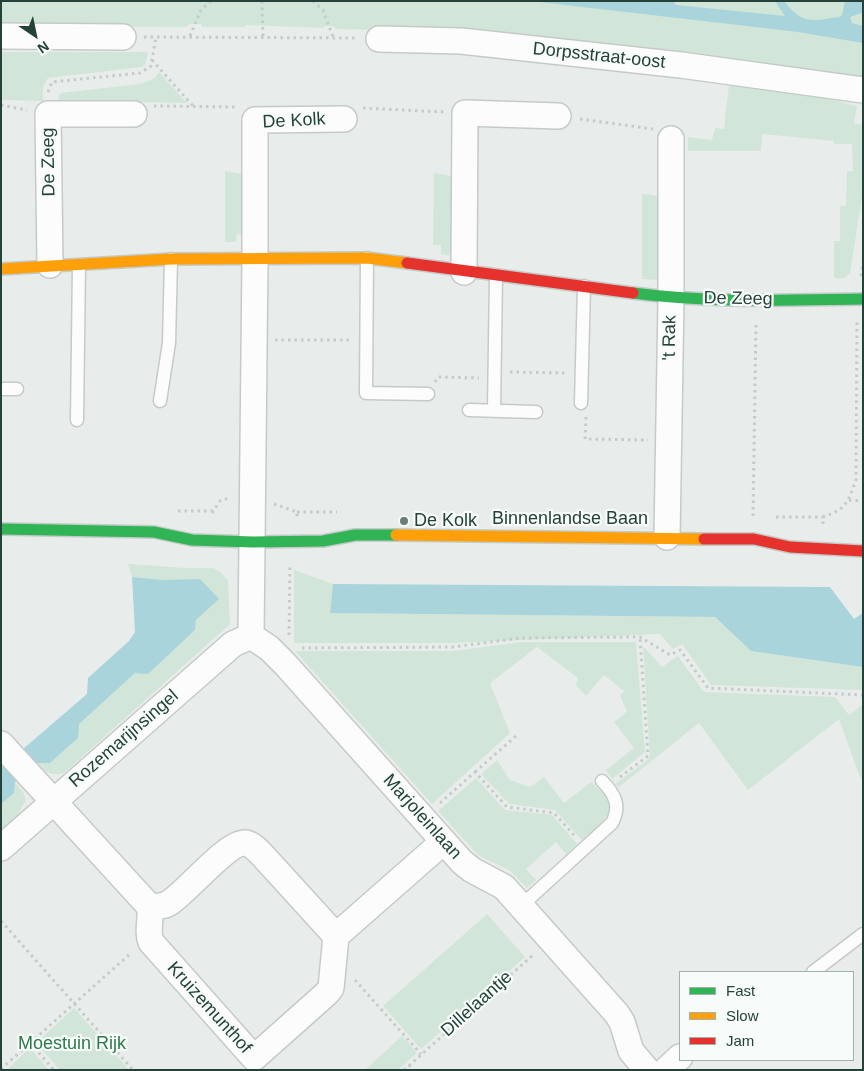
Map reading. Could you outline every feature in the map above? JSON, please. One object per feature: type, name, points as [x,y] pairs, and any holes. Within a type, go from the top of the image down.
[{"type":"street","points":[[1,36],[123,37]]},
{"type":"street","name":"Dorpsstraat-oost","points":[[379,39],[461,41],[681,65],[863,90]]},
{"type":"street","points":[[464,272],[464,113],[558,116]]},
{"type":"street","name":"De Zeeg","points":[[50,265],[48,114],[134,114]]},
{"type":"street","name":"De Kolk","points":[[253,529],[255,120],[344,119]]},
{"type":"street","name":"'t Rak","points":[[667,536],[671,298],[671,139]]},
{"type":"street","name":"De Zeeg","points":[[1,269],[171,259],[367,258],[671,298],[860,300]]},
{"type":"street","name":"Binnenlandse Baan","points":[[154,532],[178,526]]},
{"type":"street","name":"Binnenlandse Baan","points":[[334,527],[355,535]]},
{"type":"street","points":[[253,529],[270,644]]},
{"type":"street","name":"Binnenlandse Baan","points":[[1,530],[154,532],[192,540],[253,529],[323,541],[355,535],[754,538],[790,547],[863,551]]},
{"type":"street","name":"Binnenlandse Baan","points":[[754,538],[779,531]]},
{"type":"street","name":"Rozemarijnsingel","points":[[1,848],[233,644],[270,644]]},
{"type":"street","name":"Marjoleinlaan","points":[[270,644],[285,664],[443,842],[467,867],[501,885],[617,1014],[622,1022],[631,1051],[647,1070]]},
{"type":"street","points":[[4,747],[150,907],[149,937]]},
{"type":"street","points":[[150,907],[168,904],[220,857],[236,846],[246,843],[264,857],[336,936],[443,842]]},
{"type":"street","name":"Kruizemunthof","points":[[149,937],[155,947],[254,1058],[331,988],[336,936]]},
{"type":"street","points":[[666,1070],[679,1058]]},
{"type":"lane","points":[[367,258],[366,393],[428,394]]},
{"type":"lane","points":[[160,401],[169,343],[171,259]]},
{"type":"lane","points":[[77,420],[79,265]]},
{"type":"lane","points":[[494,410],[496,276]]},
{"type":"lane","points":[[581,404],[584,286]]},
{"type":"lane","points":[[1,389],[17,389]]},
{"type":"lane","points":[[469,410],[536,412]]},
{"type":"lane","points":[[521,906],[610,826],[616,814],[617,806],[616,798],[605,784]]},
{"type":"lane","points":[[814,971],[863,934]]},
{"type":"path","points":[[190,36],[202,10],[211,1]]},
{"type":"path","points":[[262,1],[263,37]]},
{"type":"path","points":[[313,1],[323,10],[333,37]]},
{"type":"path","points":[[123,37],[333,37],[379,39]]},
{"type":"path","points":[[48,114],[48,90],[52,82],[140,73],[151,66],[156,37]]},
{"type":"path","points":[[152,60],[193,106]]},
{"type":"path","points":[[134,114],[145,106],[244,107],[255,120]]},
{"type":"path","points":[[344,119],[347,108],[464,113]]},
{"type":"path","points":[[558,116],[665,130],[671,139]]},
{"type":"path","points":[[824,548],[822,517],[839,511],[848,500],[856,480],[860,300],[863,262]]},
{"type":"path","points":[[753,517],[756,299]]},
{"type":"path","points":[[255,339],[366,340]]},
{"type":"path","points":[[428,394],[438,377],[582,373]]},
{"type":"path","points":[[581,404],[586,410],[585,439],[668,441]]},
{"type":"path","points":[[848,500],[863,501]]},
{"type":"path","points":[[290,559],[270,644],[452,647],[520,638],[640,637],[670,655],[680,650],[708,688],[863,695]]},
{"type":"path","points":[[605,784],[648,756],[640,637]]},
{"type":"path","points":[[422,818],[516,736]]},
{"type":"path","points":[[475,772],[507,807],[554,813],[585,848]]},
{"type":"path","points":[[1,921],[133,1070]]},
{"type":"path","points":[[1,1069],[149,937]]},
{"type":"path","name":"Dillelaantje","points":[[404,1070],[550,939]]},
{"type":"path","points":[[333,974],[351,975],[422,1054]]},
{"type":"path","points":[[30,1043],[54,1070]]},
{"type":"path","points":[[409,1065],[413,1070]]},
{"type":"green space","points":[[1,1],[863,1],[863,81],[437,27],[387,26],[383,30],[335,29],[334,26],[324,26],[324,28],[246,25],[245,27],[202,27],[201,24],[190,24],[185,27],[1,26]]},
{"type":"green space","points":[[1,52],[148,52],[145,65],[142,67],[48,78],[43,87],[43,101],[1,100]]},
{"type":"green space","points":[[159,72],[187,103],[58,101],[61,93],[140,84],[155,78]]},
{"type":"green space","points":[[729,84],[836,98],[837,101],[857,106],[854,123],[863,125],[863,190],[850,273],[845,278],[837,279],[834,277],[834,241],[840,241],[840,206],[846,206],[847,171],[853,171],[852,144],[834,144],[834,141],[762,134],[761,151],[688,151],[688,137],[712,140],[715,128],[724,129]]},
{"type":"green space","points":[[225,171],[242,174],[247,180],[248,235],[237,234],[236,242],[225,242]]},
{"type":"green space","points":[[434,173],[451,176],[455,182],[454,256],[441,254],[441,245],[433,245]]},
{"type":"green space","points":[[642,194],[649,194],[659,198],[663,203],[659,280],[642,279]]},
{"type":"green space","points":[[128,564],[213,568],[219,571],[228,580],[230,624],[64,773],[49,773],[37,763],[50,763],[78,738],[78,724],[135,673],[148,673],[195,630],[196,620],[219,599],[164,580],[132,577]]},
{"type":"green space","points":[[294,570],[333,584],[330,613],[715,617],[751,651],[863,667],[863,690],[711,685],[682,644],[673,649],[660,634],[452,643],[294,643]]},
{"type":"green space","points":[[522,642],[636,642],[645,752],[612,779],[606,770],[634,748],[614,722],[627,712],[620,695],[624,691],[604,675],[586,696],[576,685],[578,678],[537,647],[490,683],[510,733],[432,804],[295,651],[453,651]]},
{"type":"green space","points":[[643,646],[662,667],[678,656],[704,692],[835,697],[849,715],[863,704],[863,780],[859,775],[839,719],[748,790],[699,723],[619,787],[615,784],[650,758]]},
{"type":"green space","points":[[497,760],[510,780],[530,787],[544,777],[564,803],[591,782],[607,798],[609,807],[605,818],[582,840],[555,810],[509,804],[481,774]]},
{"type":"green space","points":[[476,778],[505,810],[552,815],[577,844],[566,854],[556,842],[526,869],[536,880],[527,888],[509,870],[479,856],[438,811]]},
{"type":"green space","points":[[15,782],[23,792],[26,800],[19,812],[22,817],[1,836],[1,804],[14,793]]},
{"type":"green space","points":[[487,914],[525,957],[421,1049],[383,1006]]},
{"type":"green space","name":"Moestuin Rijk","points":[[74,1008],[129,1070],[60,1070],[36,1043]]},
{"type":"green space","points":[[402,1036],[417,1053],[398,1070],[365,1070]]},
{"type":"green space","points":[[30,1048],[49,1070],[6,1070]]},
{"type":"water","points":[[531,1],[673,1],[676,5],[785,16],[775,1],[784,1],[790,9],[802,18],[822,20],[842,15],[845,1],[863,1],[862,13],[850,17],[852,23],[863,26],[863,43],[798,32]]},
{"type":"water","points":[[132,577],[164,580],[200,579],[219,599],[196,620],[195,630],[148,674],[135,673],[79,724],[78,738],[50,763],[37,763],[15,782],[14,793],[1,804],[1,768],[87,694],[88,678],[129,641],[135,632]]},
{"type":"water","points":[[333,584],[830,587],[854,619],[863,613],[863,667],[751,651],[715,617],[330,613]]},
{"type":"traffic: fast","points":[[633,293],[719,300],[863,299]]},
{"type":"traffic: fast","points":[[1,529],[154,532],[192,540],[253,542],[323,541],[355,535],[396,535]]},
{"type":"traffic: slow","points":[[1,269],[171,259],[367,258],[407,263]]},
{"type":"traffic: slow","points":[[396,535],[704,539]]},
{"type":"traffic: jam","points":[[407,263],[633,293]]},
{"type":"traffic: jam","points":[[704,539],[754,539],[790,547],[863,551]]},
{"type":"place","name":"De Kolk","points":[[404,521]]}]
